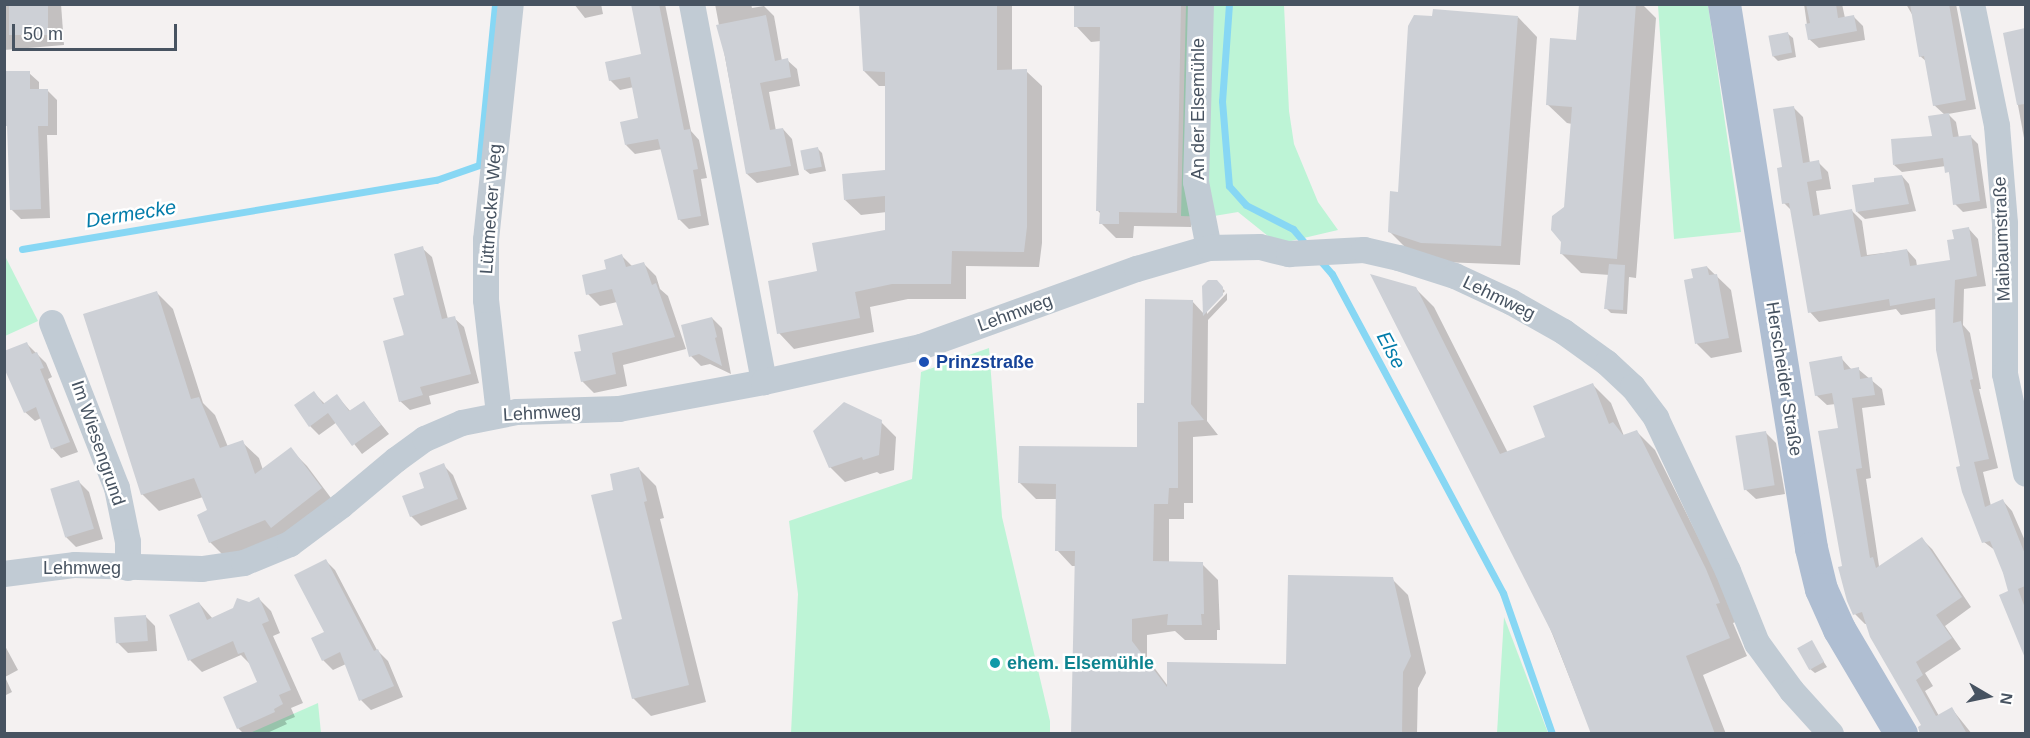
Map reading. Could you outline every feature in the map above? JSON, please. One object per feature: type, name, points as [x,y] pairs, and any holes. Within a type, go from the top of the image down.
[{"type":"main road","name":"Herscheider Straße","points":[[1724,4],[1811,548],[1821,590],[1839,629],[1901,734]]},
{"type":"street","name":"Lüttmecker Weg","points":[[508,413],[486,300],[486,240],[511,4]]},
{"type":"street","points":[[692,4],[764,382]]},
{"type":"street","name":"An der Elsemühle","points":[[1201,4],[1196,182],[1209,248]]},
{"type":"street","name":"Maibaumstraße","points":[[1972,4],[1997,126],[2005,224],[2005,374],[2025,474]]},
{"type":"street","name":"Lehmweg","points":[[4,574],[75,565],[202,569],[244,563],[290,544],[425,439],[462,423],[508,413],[619,409],[764,382],[921,347],[1137,269],[1209,248],[1260,247],[1289,254],[1364,250],[1399,258],[1464,280],[1511,302],[1564,332],[1607,363],[1633,387],[1656,418],[1728,571],[1757,643],[1792,691],[1831,734]]},
{"type":"street","name":"Im Wiesengrund","points":[[52,322],[117,488],[128,542],[128,568]]},
{"type":"green space","points":[[1186,5],[1284,5],[1289,111],[1294,144],[1318,202],[1338,230],[1278,244],[1238,212],[1208,217],[1181,216]]},
{"type":"green space","points":[[1658,5],[1708,5],[1741,232],[1674,239]]},
{"type":"green space","points":[[5,256],[38,321],[4,336]]},
{"type":"green space","points":[[989,348],[1002,517],[1050,721],[1050,733],[791,733],[798,594],[789,521],[912,479],[921,372]]},
{"type":"green space","points":[[1504,617],[1548,733],[1497,733]]},
{"type":"green space","points":[[318,703],[321,733],[250,733]]},
{"type":"building","points":[[9,4],[48,4],[48,35],[9,35]]},
{"type":"building","points":[[631,4],[659,4],[684,130],[690,129],[698,169],[693,170],[701,216],[678,220],[658,139],[625,145],[620,122],[638,118],[630,77],[609,81],[605,62],[641,54]]},
{"type":"building","points":[[859,4],[997,4],[997,70],[1027,69],[1027,227],[1024,252],[952,251],[951,284],[892,284],[855,292],[860,318],[777,334],[768,281],[817,271],[812,243],[885,230],[885,196],[844,200],[842,174],[885,170],[885,72],[863,71]]},
{"type":"building","points":[[1074,4],[1181,4],[1177,213],[1119,212],[1119,224],[1099,224],[1100,211],[1096,211],[1100,27],[1074,27]]},
{"type":"building","points":[[1579,4],[1636,4],[1617,259],[1560,254],[1561,242],[1551,230],[1552,216],[1564,207],[1572,107],[1546,105],[1550,38],[1576,40]]},
{"type":"building","points":[[1806,4],[1836,4],[1838,18],[1854,15],[1857,31],[1808,40],[1805,24],[1810,23]]},
{"type":"building","points":[[1910,4],[1949,4],[1966,100],[1933,106],[1924,56],[1919,57]]},
{"type":"building","points":[[1433,9],[1518,16],[1501,246],[1421,243],[1388,232],[1390,191],[1398,192],[1408,26],[1414,15],[1432,16]]},
{"type":"building","points":[[766,15],[775,61],[788,58],[791,77],[760,83],[770,130],[783,128],[791,166],[746,174],[725,57],[716,25]]},
{"type":"building","points":[[2025,28],[2025,104],[2017,105],[2003,33]]},
{"type":"building","points":[[1788,32],[1792,53],[1772,56],[1768,36]]},
{"type":"building","points":[[4,71],[30,71],[30,89],[48,89],[48,126],[38,126],[41,209],[10,210],[7,126],[4,126]]},
{"type":"building","points":[[1794,106],[1803,163],[1819,160],[1822,179],[1807,182],[1813,216],[1852,209],[1861,257],[1907,249],[1910,266],[1950,260],[1947,240],[1954,239],[1952,230],[1969,227],[1977,276],[1955,280],[1953,323],[1961,321],[1973,379],[1970,380],[1989,459],[1974,462],[1985,507],[2003,499],[2025,554],[2025,586],[2018,589],[2025,608],[2025,658],[1999,595],[2008,591],[2003,573],[1990,541],[1982,543],[1962,492],[1956,467],[1960,466],[1936,350],[1935,298],[1890,306],[1889,299],[1808,313],[1789,203],[1782,204],[1777,168],[1782,167],[1773,109]]},
{"type":"building","points":[[1949,113],[1953,137],[1971,135],[1980,201],[1953,205],[1949,172],[1945,173],[1943,158],[1893,165],[1891,139],[1932,136],[1928,116]]},
{"type":"building","points":[[818,147],[822,167],[804,170],[800,150]]},
{"type":"building","points":[[1902,175],[1909,204],[1856,212],[1852,185],[1874,182],[1874,178]]},
{"type":"building","points":[[423,246],[442,319],[455,316],[471,374],[420,387],[423,395],[399,402],[383,341],[404,335],[393,298],[404,295],[394,254]]},
{"type":"building","points":[[622,254],[626,267],[644,262],[652,285],[656,283],[675,337],[612,353],[616,374],[581,382],[574,352],[581,351],[578,335],[623,325],[612,289],[586,295],[582,275],[606,269],[604,260]]},
{"type":"building","points":[[1609,264],[1625,265],[1623,310],[1604,309]]},
{"type":"building","points":[[1707,266],[1709,275],[1717,274],[1729,338],[1695,344],[1684,280],[1693,278],[1691,269]]},
{"type":"building","points":[[1370,274],[1416,287],[1500,454],[1545,437],[1533,406],[1593,383],[1609,424],[1613,422],[1623,435],[1637,430],[1706,569],[1720,603],[1716,604],[1730,638],[1686,656],[1715,734],[1591,734],[1554,637]]},
{"type":"building","points":[[1208,280],[1217,280],[1223,287],[1223,295],[1203,316],[1202,286]]},
{"type":"building","points":[[157,291],[191,399],[199,397],[220,448],[243,440],[255,474],[291,447],[322,488],[271,528],[265,520],[209,543],[197,515],[207,510],[194,478],[141,495],[83,314]]},
{"type":"building","points":[[1145,299],[1193,300],[1191,404],[1204,420],[1178,422],[1178,488],[1169,488],[1168,504],[1154,504],[1153,561],[1203,562],[1204,614],[1201,614],[1202,625],[1167,625],[1168,614],[1132,619],[1132,641],[1167,687],[1167,662],[1286,664],[1288,575],[1393,577],[1411,656],[1403,672],[1402,734],[1071,734],[1075,551],[1055,551],[1056,484],[1018,483],[1019,446],[1137,447],[1137,403],[1144,403]]},
{"type":"building","points":[[712,317],[722,366],[699,354],[689,357],[681,325]]},
{"type":"building","points":[[27,342],[32,354],[37,352],[44,368],[40,369],[70,442],[51,449],[36,407],[24,413],[4,368],[4,351]]},
{"type":"building","points":[[1842,356],[1844,370],[1859,367],[1860,379],[1872,377],[1875,395],[1852,398],[1862,468],[1856,469],[1870,558],[1873,557],[1876,568],[1922,537],[1962,597],[1936,615],[1952,638],[1916,662],[1923,675],[1916,680],[1936,716],[1952,707],[1967,734],[1920,734],[1918,727],[1921,725],[1870,637],[1862,612],[1853,615],[1847,601],[1838,567],[1842,566],[1818,431],[1838,428],[1832,393],[1815,396],[1809,362]]},
{"type":"building","points":[[314,391],[323,404],[337,394],[349,411],[364,401],[381,425],[352,446],[328,413],[309,427],[294,405]]},
{"type":"building","points":[[844,402],[882,420],[879,455],[863,460],[862,457],[829,468],[813,431]]},
{"type":"building","points":[[1766,431],[1775,485],[1744,490],[1735,436]]},
{"type":"building","points":[[444,463],[458,499],[410,517],[402,496],[424,488],[419,473]]},
{"type":"building","points":[[639,467],[647,501],[644,502],[689,685],[632,699],[612,622],[622,619],[591,495],[613,490],[610,474]]},
{"type":"building","points":[[79,480],[94,529],[65,538],[50,489]]},
{"type":"building","points":[[326,559],[374,651],[378,649],[394,686],[359,701],[340,652],[322,661],[311,638],[324,632],[294,575]]},
{"type":"building","points":[[259,597],[269,621],[262,624],[291,690],[279,695],[283,704],[274,709],[275,712],[237,729],[223,697],[257,682],[244,652],[238,654],[233,641],[188,661],[169,615],[199,602],[207,620],[233,608],[237,598],[249,602]]},
{"type":"building","points":[[146,615],[148,641],[116,643],[114,617]]},
{"type":"building","points":[[1812,640],[1824,662],[1809,670],[1797,648]]},
{"type":"waterway","name":"Dermecke","points":[[22,249],[436,180],[479,165],[495,4]]},
{"type":"waterway","name":"Else","points":[[1229,4],[1222,101],[1229,186],[1246,205],[1293,229],[1309,248]]},
{"type":"waterway","name":"Else","points":[[1318,258],[1332,274],[1503,593],[1552,734]]},
{"type":"place","name":"Prinzstraße","points":[[924,362]]},
{"type":"place","name":"ehem. Elsemühle","points":[[995,663]]}]
